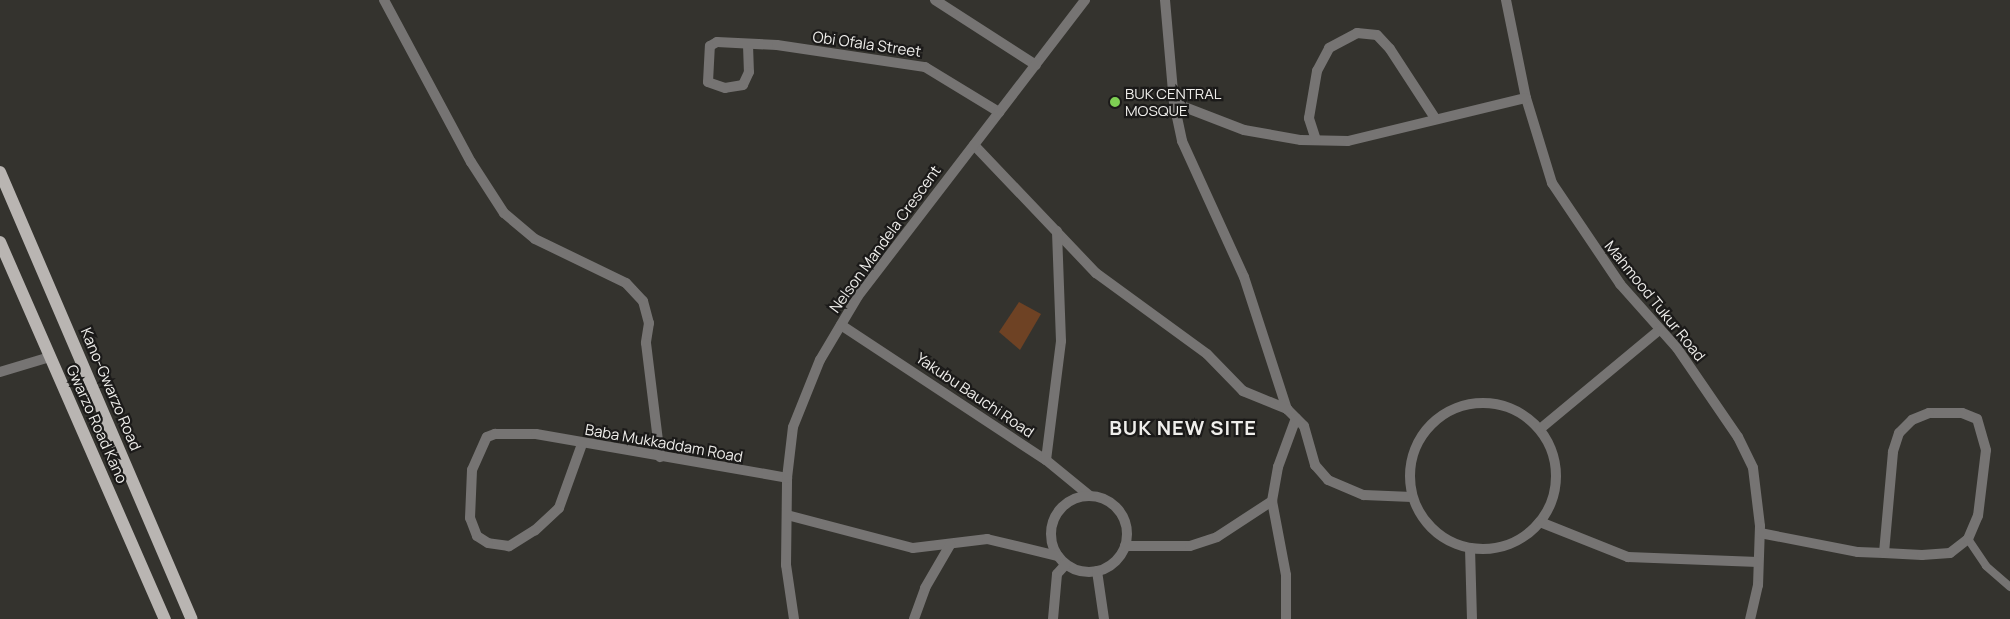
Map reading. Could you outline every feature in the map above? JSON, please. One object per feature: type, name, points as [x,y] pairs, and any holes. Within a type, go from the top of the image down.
[{"type":"main road","name":"Kano-Gwarzo Road","points":[[0,172],[192,619]]},
{"type":"main road","name":"Gwarzo Road Kano","points":[[0,242],[165,619]]},
{"type":"street","points":[[384,0],[470,162],[504,213],[535,239],[626,283],[643,301],[649,323],[646,343],[660,457]]},
{"type":"street","points":[[935,0],[1036,66]]},
{"type":"street","name":"Nelson Mandela Crescent","points":[[794,619],[786,565],[787,478],[800,402],[841,325],[974,145],[1086,0]]},
{"type":"street","points":[[1165,0],[1174,103],[1182,141],[1244,277],[1287,409]]},
{"type":"street","name":"Mahmood Tukur Road","points":[[1506,0],[1526,98],[1552,183],[1579,229],[1658,331],[1677,348],[1738,437],[1760,498],[1758,562],[1750,619]]},
{"type":"street","points":[[1316,140],[1309,118],[1317,71],[1329,48],[1356,32],[1377,35],[1390,49],[1435,118]]},
{"type":"street","points":[[725,40],[748,45],[749,72],[743,85],[725,88],[708,82],[710,46],[725,40]]},
{"type":"street","name":"Obi Ofala Street","points":[[748,45],[925,67],[999,112]]},
{"type":"street","points":[[1174,103],[1244,130],[1316,140],[1348,141],[1435,118],[1526,98]]},
{"type":"street","points":[[974,145],[1096,273],[1207,354],[1243,391],[1287,409],[1296,418],[1308,436],[1315,465],[1328,480],[1364,494],[1412,497]]},
{"type":"street","points":[[1046,460],[1061,341],[1057,231]]},
{"type":"street","name":"Yakubu Bauchi Road","points":[[841,325],[1046,460],[1090,496]]},
{"type":"street","points":[[1540,429],[1658,331]]},
{"type":"street","points":[[0,372],[50,357]]},
{"type":"street","points":[[1485,403],[1508,408],[1540,429],[1553,456],[1556,479],[1540,522],[1503,547],[1470,548],[1438,534],[1422,518],[1412,497],[1410,474],[1414,451],[1425,431],[1442,416],[1463,406],[1485,403]]},
{"type":"street","points":[[1760,533],[1884,554],[1950,553],[1968,539],[1978,516],[1986,450],[1983,430],[1977,419],[1962,413],[1929,413],[1912,420],[1896,442],[1884,554]]},
{"type":"street","points":[[1286,619],[1286,575],[1272,501],[1278,467],[1296,418]]},
{"type":"street","name":"Baba Mukkaddam Road","points":[[582,444],[559,508],[510,546],[488,543],[478,536],[470,518],[469,494],[480,449],[496,434],[536,434],[582,444],[787,478]]},
{"type":"street","points":[[1090,496],[1112,504],[1120,512],[1125,523],[1125,546],[1111,565],[1097,571],[1066,564],[1058,556],[1051,533],[1054,521],[1068,503],[1090,496]]},
{"type":"street","points":[[1125,546],[1190,546],[1217,537],[1272,501]]},
{"type":"street","points":[[787,515],[913,548],[987,539],[1058,556]]},
{"type":"street","points":[[1540,522],[1628,557],[1758,562]]},
{"type":"street","points":[[914,619],[925,588],[950,545]]},
{"type":"street","points":[[1470,548],[1472,619]]},
{"type":"street","points":[[1053,619],[1057,574],[1066,564]]},
{"type":"street","points":[[1097,571],[1104,619]]},
{"type":"lane","points":[[1968,539],[1986,566],[2010,587]]},
{"type":"building","points":[[1019,302],[1041,314],[1020,350],[999,332]]},
{"type":"place","name":"BUK CENTRAL MOSQUE","points":[[1115,102]]},
{"type":"district","name":"BUK NEW SITE","points":[[1183,427]]}]
